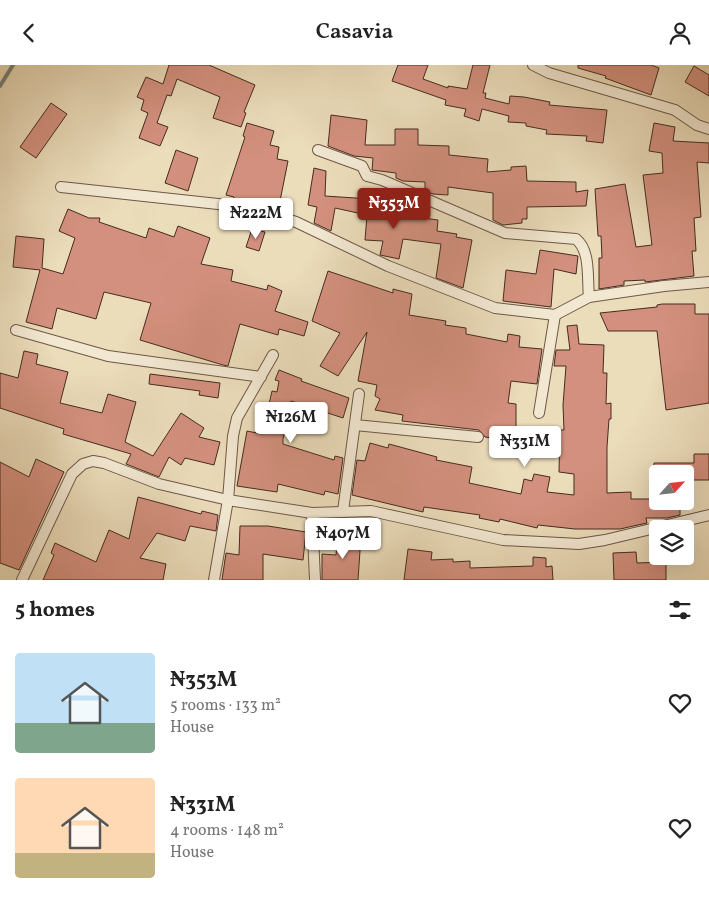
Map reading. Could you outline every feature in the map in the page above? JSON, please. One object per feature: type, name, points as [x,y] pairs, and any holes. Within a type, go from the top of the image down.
[{"type":"street","points":[[533,65],[549,73],[676,110],[698,125],[709,129]]},
{"type":"street","points":[[318,150],[362,167],[368,176],[382,180],[505,233],[576,239],[582,244],[586,254],[589,297]]},
{"type":"street","points":[[61,187],[218,204],[272,214],[296,222],[388,266],[496,308],[555,315],[589,297],[664,286],[709,282]]},
{"type":"street","points":[[539,413],[555,315]]},
{"type":"street","points":[[16,330],[108,357],[261,377]]},
{"type":"street","points":[[214,580],[228,500],[233,436],[237,418],[273,355]]},
{"type":"street","points":[[343,511],[359,394]]},
{"type":"street","points":[[356,425],[478,437]]},
{"type":"street","points":[[22,580],[72,474],[82,464],[93,461],[104,463],[159,484],[228,500],[312,513],[343,511],[379,513],[504,540],[579,544],[605,540],[709,515]]},
{"type":"street","points":[[312,513],[315,580]]},
{"type":"building","points":[[169,65],[209,65],[255,85],[244,112],[246,113],[241,127],[213,118],[220,97],[177,79],[171,96],[167,95],[157,123],[168,127],[160,146],[139,138],[148,113],[141,110],[144,100],[137,97],[146,77],[163,84]]},
{"type":"building","points":[[398,65],[428,65],[423,79],[448,88],[448,86],[467,89],[473,65],[490,65],[483,93],[486,93],[485,98],[509,104],[510,96],[524,97],[550,102],[549,105],[607,110],[603,143],[586,141],[587,136],[546,134],[547,130],[526,126],[526,123],[508,122],[509,116],[482,109],[479,121],[464,116],[466,109],[445,105],[446,100],[392,81]]},
{"type":"building","points":[[578,65],[651,65],[659,68],[651,95],[605,78],[606,76],[578,68]]},
{"type":"building","points":[[694,66],[709,75],[709,96],[685,82]]},
{"type":"building","points":[[51,103],[67,114],[36,158],[20,147]]},
{"type":"building","points":[[331,115],[367,120],[365,145],[395,145],[395,129],[418,129],[418,145],[449,146],[449,155],[488,159],[487,172],[511,170],[511,167],[526,166],[527,181],[576,182],[576,192],[588,190],[586,206],[527,207],[527,219],[522,219],[522,223],[503,225],[493,220],[493,193],[448,187],[448,195],[433,194],[425,191],[425,182],[403,181],[396,178],[396,173],[372,170],[373,158],[354,156],[328,146]]},
{"type":"building","points":[[247,123],[274,131],[270,145],[279,147],[277,159],[288,161],[279,206],[250,199],[248,203],[233,200],[234,197],[226,195],[245,137],[243,136]]},
{"type":"building","points":[[654,123],[675,127],[673,141],[709,143],[709,163],[697,162],[701,217],[694,218],[696,251],[692,251],[694,276],[645,282],[645,280],[624,281],[624,285],[599,289],[599,258],[602,258],[601,236],[598,236],[595,189],[625,184],[636,247],[652,245],[643,175],[663,173],[662,153],[649,151]]},
{"type":"building","points":[[176,150],[198,158],[188,191],[165,183]]},
{"type":"building","points":[[314,168],[326,171],[325,196],[386,200],[385,214],[409,219],[409,216],[438,220],[437,231],[457,234],[456,237],[472,240],[463,288],[436,278],[441,244],[403,239],[399,259],[380,255],[383,241],[365,240],[367,215],[335,208],[331,231],[314,223],[317,207],[308,205]]},
{"type":"building","points":[[68,209],[89,218],[100,218],[99,222],[146,238],[149,228],[174,237],[178,226],[210,238],[201,264],[233,270],[231,281],[267,290],[268,285],[282,291],[275,311],[308,322],[304,336],[279,329],[278,335],[240,324],[228,366],[223,365],[140,340],[151,303],[104,292],[96,319],[57,308],[52,329],[26,322],[40,270],[13,267],[16,236],[44,239],[42,268],[63,274],[75,238],[59,231]]},
{"type":"building","points":[[252,229],[265,232],[259,251],[246,247]]},
{"type":"building","points":[[540,250],[578,256],[576,274],[554,269],[551,307],[503,301],[506,270],[536,274]]},
{"type":"building","points":[[328,271],[393,293],[393,289],[412,294],[409,315],[446,321],[445,325],[466,328],[466,334],[507,342],[508,334],[520,336],[519,347],[542,349],[537,384],[511,381],[508,403],[516,404],[516,438],[528,439],[528,455],[492,455],[492,438],[485,437],[479,430],[402,421],[403,415],[375,410],[380,399],[375,396],[377,385],[358,381],[367,332],[338,376],[320,366],[340,333],[312,321]]},
{"type":"building","points":[[695,304],[695,314],[709,314],[709,403],[666,410],[657,331],[608,331],[600,313],[657,307],[657,305]]},
{"type":"building","points":[[577,325],[579,344],[604,345],[603,373],[607,373],[606,404],[611,403],[607,447],[607,493],[631,492],[631,499],[649,499],[649,510],[680,510],[680,515],[667,518],[646,518],[647,523],[620,529],[575,529],[538,525],[537,528],[500,519],[499,522],[479,518],[480,515],[424,507],[423,512],[352,495],[357,460],[365,461],[370,443],[388,448],[389,444],[437,457],[436,460],[472,467],[469,483],[521,494],[524,479],[532,481],[534,474],[550,477],[547,492],[574,495],[574,474],[559,472],[560,430],[564,430],[563,405],[566,366],[554,366],[556,350],[570,350],[567,326]]},
{"type":"building","points":[[24,351],[38,354],[36,364],[68,372],[60,403],[102,413],[108,394],[136,402],[125,442],[153,456],[181,413],[204,428],[199,437],[220,442],[214,465],[185,458],[181,465],[169,457],[159,477],[126,464],[131,454],[63,434],[64,429],[0,408],[0,373],[18,378]]},
{"type":"building","points":[[279,370],[302,379],[301,381],[349,398],[343,418],[291,401],[283,439],[283,444],[334,460],[335,456],[343,458],[338,494],[325,491],[324,495],[278,484],[277,492],[237,486],[247,431],[262,434],[272,391],[277,392],[279,381],[275,380]]},
{"type":"building","points":[[150,374],[220,383],[218,398],[199,395],[200,391],[149,384]]},
{"type":"building","points":[[694,454],[709,454],[709,480],[694,480],[694,465],[654,465],[654,463],[694,463]]},
{"type":"building","points":[[36,459],[64,472],[19,570],[0,563],[0,462],[29,477]]},
{"type":"building","points":[[138,497],[201,514],[202,511],[218,515],[216,531],[190,526],[185,541],[157,533],[140,558],[166,564],[163,580],[43,580],[54,555],[51,553],[55,543],[96,562],[109,530],[129,539]]},
{"type":"building","points":[[240,526],[268,526],[306,532],[303,560],[263,554],[263,580],[222,580],[226,553],[239,555]]},
{"type":"building","points":[[338,534],[361,536],[358,580],[322,580],[322,554],[336,555]]},
{"type":"building","points":[[408,549],[432,552],[431,560],[453,559],[453,562],[470,561],[470,568],[533,566],[533,557],[546,558],[546,567],[552,566],[553,580],[404,580]]},
{"type":"building","points":[[636,552],[637,563],[666,565],[666,580],[614,580],[613,553]]},
{"type":"waterway","points":[[0,86],[13,65]]}]
